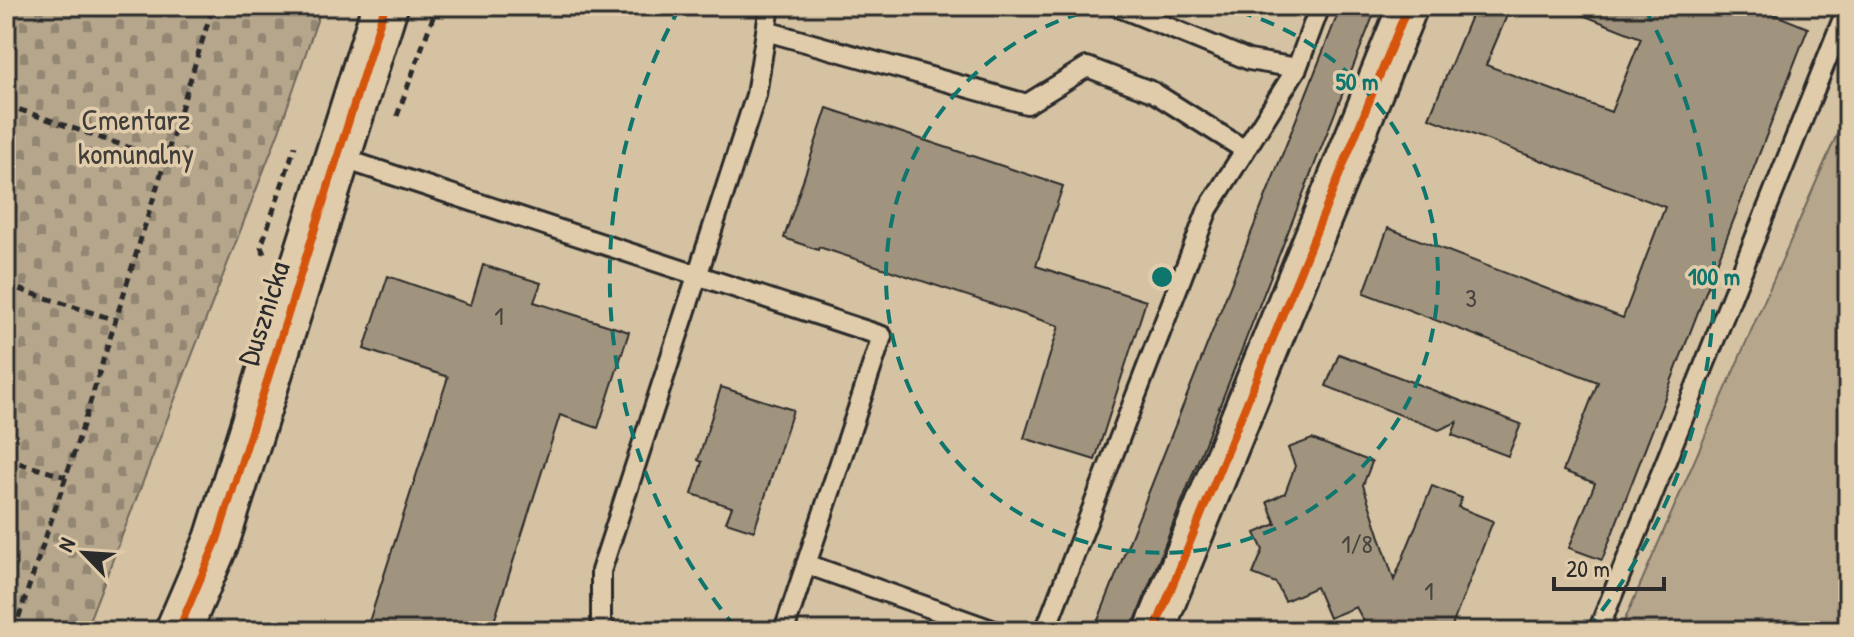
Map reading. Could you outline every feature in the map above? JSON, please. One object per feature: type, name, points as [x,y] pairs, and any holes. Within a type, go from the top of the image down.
[{"type":"street","name":"Dusznicka","points":[[178,631],[217,540],[357,164],[385,6]]},
{"type":"street","points":[[1154,631],[1408,6]]},
{"type":"street","name":"Dusznicka","points":[[199,631],[217,540]]},
{"type":"lane","points":[[607,631],[601,622],[601,571],[756,95],[770,6]]},
{"type":"lane","points":[[1116,6],[1249,60],[1297,68]]},
{"type":"lane","points":[[1045,631],[1208,209],[1297,68],[1320,6]]},
{"type":"lane","points":[[1598,631],[1848,6]]},
{"type":"lane","points":[[766,31],[1027,104],[1087,67],[1153,92],[1245,150]]},
{"type":"lane","points":[[357,164],[882,336],[784,631]]},
{"type":"lane","points":[[806,564],[995,631]]},
{"type":"path","points":[[14,631],[66,477],[213,6]]},
{"type":"path","points":[[357,164],[437,6]]},
{"type":"path","points":[[6,105],[165,160]]},
{"type":"path","points":[[6,285],[115,320]]},
{"type":"path","points":[[6,459],[66,477]]},
{"type":"green space","name":"Cmentarz komunalny","points":[[6,6],[322,6],[279,131],[85,631],[6,631]]},
{"type":"green space","points":[[1848,109],[1848,631],[1620,631]]},
{"type":"building","points":[[1341,6],[1377,6],[1131,631],[1118,631],[1097,623]]},
{"type":"building","points":[[1475,6],[1511,6],[1486,65],[1611,112],[1641,38],[1565,6],[1753,6],[1808,28],[1602,560],[1569,548],[1595,483],[1563,471],[1598,382],[1364,293],[1388,228],[1623,318],[1665,207],[1429,118]]},
{"type":"building","points":[[827,108],[1063,186],[1036,266],[1146,301],[1095,460],[1024,438],[1059,326],[784,238]]},
{"type":"building","points":[[483,265],[541,283],[534,302],[629,332],[598,428],[560,415],[491,631],[366,631],[448,377],[364,349],[388,276],[471,305]]},
{"type":"building","points":[[1339,354],[1521,424],[1508,456],[1452,435],[1457,422],[1439,430],[1326,386]]},
{"type":"building","points":[[721,387],[793,410],[754,531],[726,522],[732,507],[692,494],[702,462],[698,460]]},
{"type":"building","points":[[1312,439],[1372,462],[1363,485],[1394,580],[1432,486],[1462,498],[1458,507],[1493,521],[1450,631],[1369,631],[1356,607],[1329,618],[1316,587],[1285,601],[1276,583],[1253,574],[1263,550],[1255,533],[1276,524],[1267,502],[1285,493],[1295,466],[1288,448]]},
{"type":"cycle path","points":[[178,631],[217,540],[385,6]]},
{"type":"cycle path","points":[[1154,631],[1408,6]]}]
